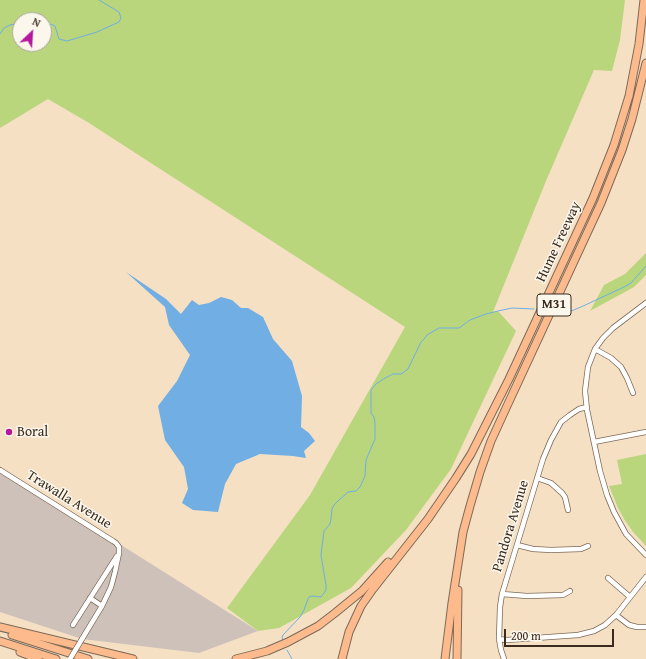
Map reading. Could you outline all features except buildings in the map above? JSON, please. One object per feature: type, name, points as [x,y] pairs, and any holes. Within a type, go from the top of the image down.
[{"type":"highway","name":"Hume Freeway","points":[[428,519],[456,478],[481,435],[515,366],[596,191],[614,145],[629,96],[639,44],[644,0]]},
{"type":"highway","name":"Hume Freeway","points":[[458,568],[466,519],[484,461],[507,406],[607,188],[630,125],[646,63]]},
{"type":"highway","points":[[236,659],[267,651],[318,626],[362,591],[428,519]]},
{"type":"highway","points":[[342,659],[349,632],[361,606],[428,519]]},
{"type":"highway","points":[[445,659],[458,568]]},
{"type":"highway","points":[[457,659],[458,568]]},
{"type":"highway","points":[[0,627],[133,659]]},
{"type":"highway","points":[[0,631],[88,659]]},
{"type":"highway","points":[[0,641],[56,659]]},
{"type":"highway","points":[[0,644],[38,659]]},
{"type":"street","points":[[646,303],[613,328],[595,349],[589,362],[585,391],[587,408],[603,484],[614,512],[626,534],[646,555]]},
{"type":"street","points":[[595,349],[611,358],[621,367],[633,393]]},
{"type":"street","name":"Pandora Avenue","points":[[504,659],[499,639],[502,594],[543,459],[551,440],[562,422],[570,414],[587,408]]},
{"type":"street","points":[[594,442],[646,432]]},
{"type":"street","name":"Trawalla Avenue","points":[[0,470],[116,543],[119,547],[119,553]]},
{"type":"street","points":[[537,478],[551,483],[562,493],[568,510]]},
{"type":"street","points":[[517,545],[533,549],[551,550],[581,550],[588,546]]},
{"type":"street","points":[[73,625],[119,553]]},
{"type":"street","points":[[70,659],[102,606],[111,587],[119,553]]},
{"type":"street","points":[[499,639],[507,640],[578,635],[594,631],[605,625],[616,615],[646,577]]},
{"type":"street","points":[[608,578],[630,597]]},
{"type":"street","points":[[502,594],[527,596],[563,595],[570,591]]},
{"type":"street","points":[[90,598],[102,606]]},
{"type":"street","points":[[616,615],[629,625],[646,627]]},
{"type":"shaded area","points":[[0,469],[258,631],[199,653],[82,639],[0,612]]},
{"type":"green space","points":[[0,0],[625,0],[620,40],[612,71],[594,70],[546,181],[493,312],[498,311],[516,331],[451,469],[406,530],[351,588],[279,628],[258,631],[227,608],[310,495],[405,327],[89,123],[48,99],[0,128]]},
{"type":"green space","points":[[646,253],[646,275],[634,287],[590,311],[604,285],[625,274]]},
{"type":"green space","points":[[646,454],[646,546],[633,532],[624,519],[609,486],[622,484],[617,460]]},
{"type":"water","points":[[126,272],[166,299],[181,314],[192,300],[199,305],[209,303],[221,297],[232,300],[241,308],[248,308],[263,317],[273,339],[292,361],[302,396],[301,427],[309,433],[315,441],[304,451],[306,458],[260,454],[236,464],[225,484],[218,512],[193,510],[182,503],[188,489],[184,467],[165,440],[158,406],[177,381],[190,355],[169,325],[165,307]]},
{"type":"waterway","points":[[52,24],[55,26],[59,39],[67,41],[97,32],[119,22],[121,18],[119,12],[99,0]]},
{"type":"waterway","points":[[0,34],[4,28],[12,25]]},
{"type":"waterway","points":[[564,311],[571,311],[624,287],[631,283],[646,266]]},
{"type":"waterway","points":[[283,641],[283,635],[300,617],[309,597],[321,597],[326,590],[321,555],[324,531],[330,524],[334,505],[348,492],[356,491],[360,487],[365,476],[366,460],[375,439],[375,423],[374,417],[371,413],[371,390],[376,384],[385,378],[393,374],[401,374],[408,369],[421,342],[427,335],[439,328],[459,328],[470,320],[486,314],[512,308],[534,309]]},
{"type":"waterway","points":[[287,650],[292,659]]},
{"type":"place","name":"Boral","points":[[9,432]]}]
